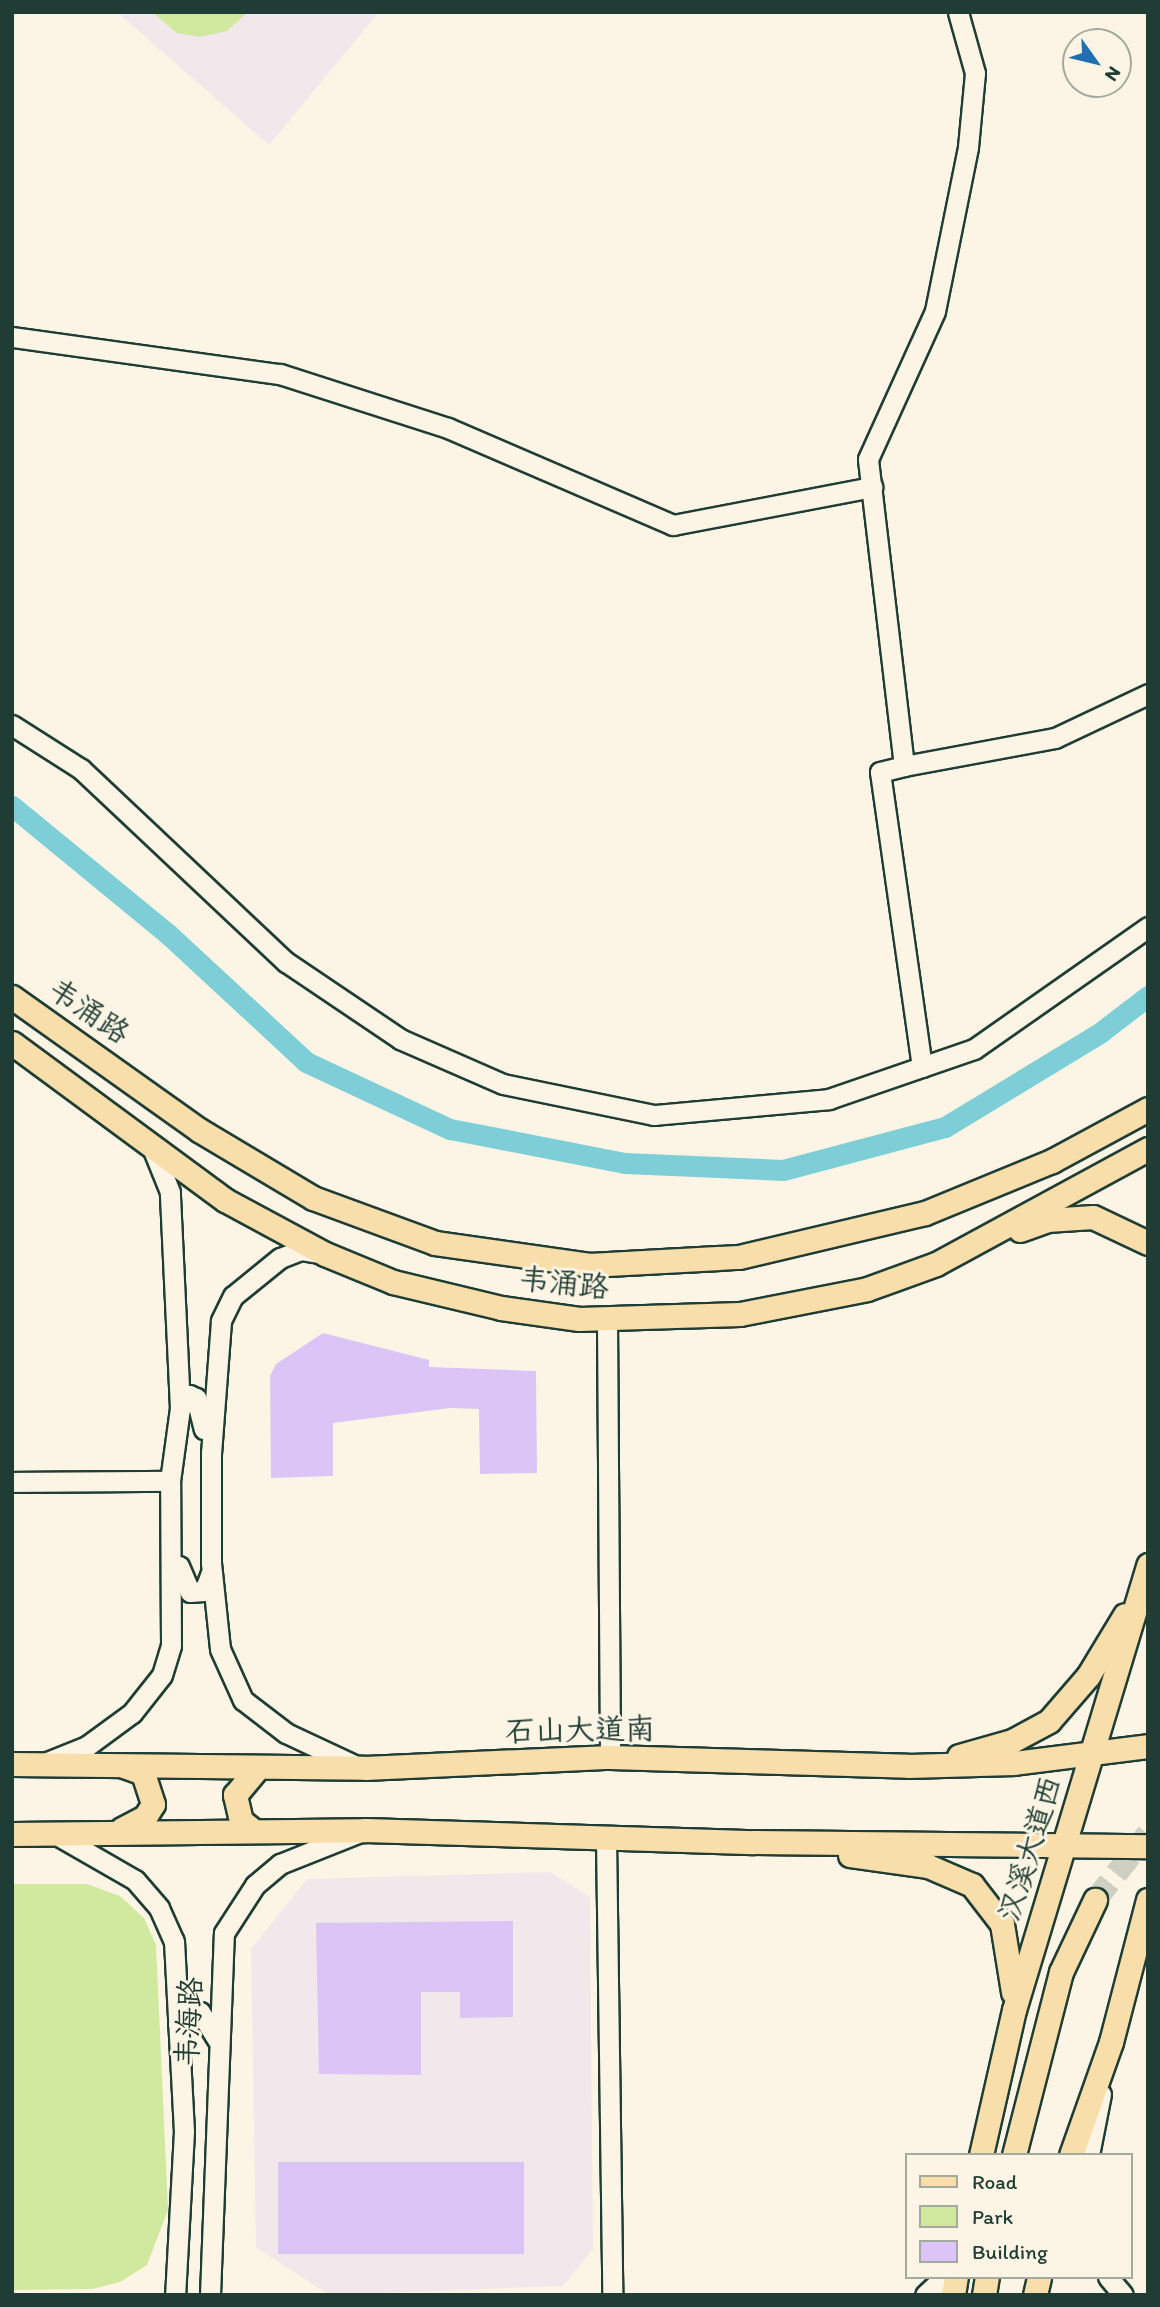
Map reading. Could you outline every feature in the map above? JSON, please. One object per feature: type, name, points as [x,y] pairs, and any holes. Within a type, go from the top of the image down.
[{"type":"main road","name":"韦涌路","points":[[12,997],[199,1130],[313,1198],[435,1243],[516,1257],[589,1265],[739,1256],[925,1213],[1052,1161],[1148,1109]]},
{"type":"main road","name":"韦涌路","points":[[12,1043],[153,1150],[225,1200],[325,1254],[393,1282],[475,1303],[607,1321],[679,1320],[804,1304],[936,1264],[1148,1149]]},
{"type":"main road","points":[[1052,1161],[1066,1159],[1079,1171],[1065,1192]]},
{"type":"main road","points":[[936,1264],[1047,1220],[1093,1217],[1148,1243]]},
{"type":"main road","points":[[908,1766],[1012,1741],[1049,1721],[1103,1654],[1148,1564]]},
{"type":"main road","name":"汉溪大道西","points":[[981,2153],[1014,2010],[1148,1564]]},
{"type":"main road","name":"石山大道南","points":[[12,1764],[365,1768],[610,1757],[908,1766],[1014,1763],[1148,1746]]},
{"type":"main road","points":[[119,1830],[145,1817],[153,1804],[143,1773],[122,1765]]},
{"type":"main road","points":[[254,1831],[241,1822],[235,1795],[258,1768]]},
{"type":"main road","points":[[12,1834],[119,1830],[365,1830],[754,1842],[1148,1846]]},
{"type":"main road","points":[[754,1842],[928,1866],[972,1885],[990,1903],[1010,1945],[1014,2010]]},
{"type":"main road","points":[[1015,2153],[1061,1972],[1095,1900]]},
{"type":"main road","points":[[1072,2153],[1111,2042],[1148,1900]]},
{"type":"street","points":[[904,766],[869,459],[935,311],[968,147],[975,74],[958,12]]},
{"type":"street","points":[[12,337],[281,374],[448,428],[673,525],[872,487]]},
{"type":"street","points":[[922,1067],[880,772],[1055,738],[1148,694]]},
{"type":"street","points":[[12,725],[81,769],[286,962],[400,1039],[503,1084],[653,1115],[829,1099],[974,1049],[1148,927]]},
{"type":"street","points":[[153,1150],[170,1192],[180,1408],[170,1482],[180,1573],[190,1592],[204,1591],[210,1582],[211,1453],[216,1344],[233,1296],[280,1258],[301,1250],[325,1254]]},
{"type":"street","points":[[607,1321],[610,1757]]},
{"type":"street","points":[[180,1408],[188,1395],[196,1398],[211,1453]]},
{"type":"street","points":[[12,1482],[170,1482]]},
{"type":"street","points":[[45,1763],[115,1729],[162,1675],[171,1645],[174,1537]]},
{"type":"street","points":[[211,1563],[220,1649],[243,1700],[309,1746],[365,1768]]},
{"type":"street","name":"韦海路","points":[[210,2295],[217,2040],[224,1933],[238,1908],[280,1864],[365,1830]]},
{"type":"street","points":[[51,1832],[120,1868],[159,1908],[174,1941],[184,2131],[175,2295]]},
{"type":"street","points":[[606,1838],[612,2295]]},
{"type":"street","points":[[178,2024],[189,2012],[200,2012],[217,2040]]},
{"type":"street","points":[[1089,2153],[1111,2042]]},
{"type":"street","points":[[925,2295],[942,2279]]},
{"type":"street","points":[[1110,2279],[1123,2295]]},
{"type":"shaded area","points":[[117,12],[379,12],[269,145]]},
{"type":"shaded area","points":[[550,1872],[590,1897],[593,2249],[563,2286],[329,2295],[256,2247],[251,1949],[307,1879]]},
{"type":"green space","points":[[152,12],[248,12],[227,31],[200,37],[177,33]]},
{"type":"green space","points":[[12,1884],[87,1884],[120,1896],[144,1918],[156,1945],[168,2210],[147,2265],[120,2282],[92,2289],[12,2290]]},
{"type":"building","points":[[323,1333],[429,1360],[429,1367],[536,1371],[537,1473],[480,1474],[479,1409],[450,1408],[333,1423],[333,1476],[271,1478],[270,1376],[276,1364]]},
{"type":"building","points":[[513,1921],[513,2017],[460,2018],[460,1992],[421,1992],[421,2075],[319,2074],[316,1923]]},
{"type":"building","points":[[278,2162],[524,2162],[524,2254],[278,2254]]},
{"type":"waterway","points":[[12,806],[168,934],[306,1062],[450,1129],[625,1163],[783,1170],[945,1127],[1101,1032],[1148,996]]},
{"type":"tunnel","points":[[1095,1900],[1148,1833]]}]
